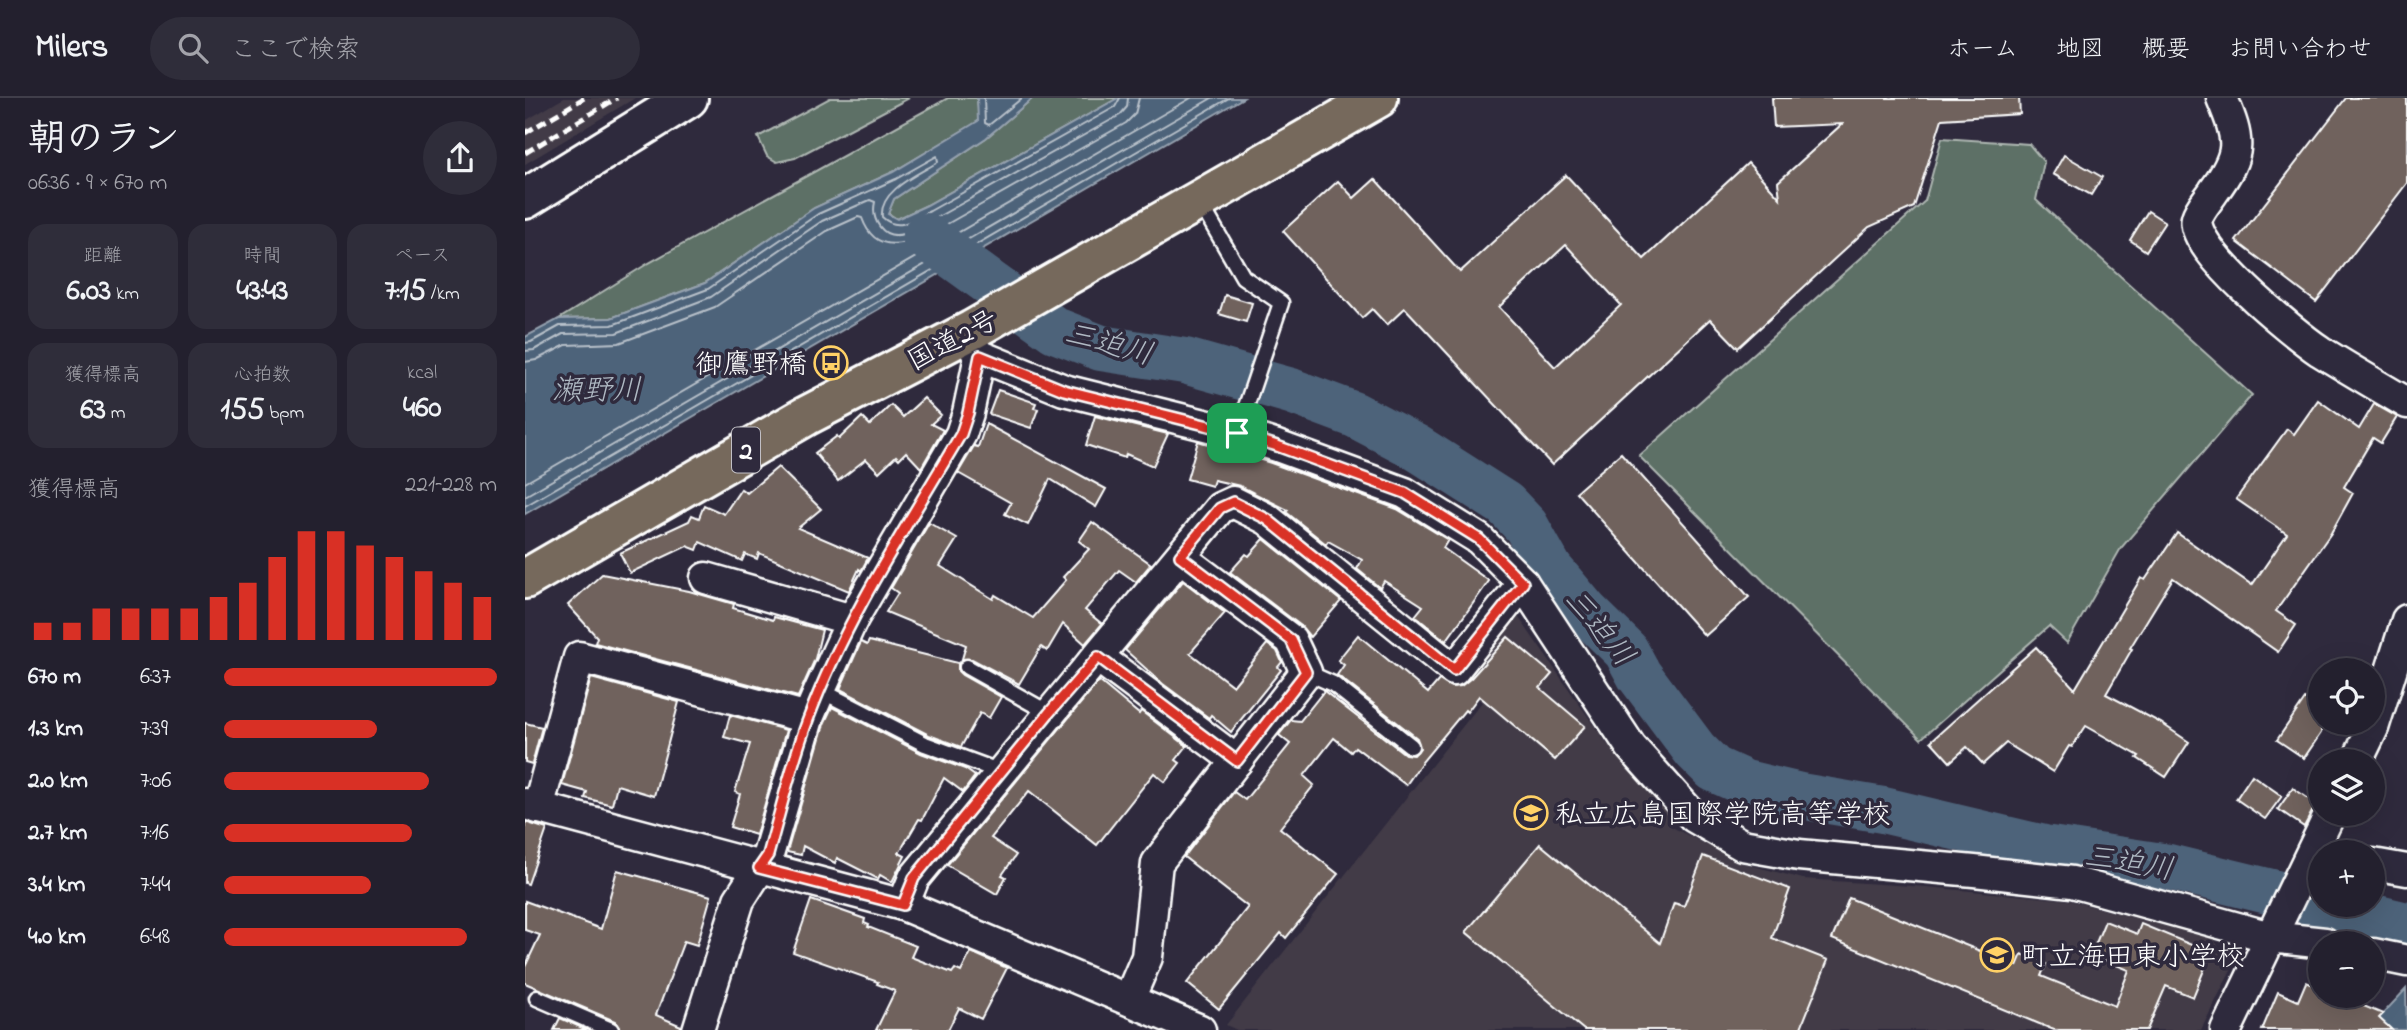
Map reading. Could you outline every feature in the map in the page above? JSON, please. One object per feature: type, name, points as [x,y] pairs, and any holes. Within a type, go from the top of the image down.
[{"type":"highway","name":"国道2号","points":[[525,579],[806,416],[972,340],[1042,289],[1378,98]]},
{"type":"street","points":[[525,199],[688,98]]},
{"type":"street","points":[[2222,98],[2237,142],[2231,169],[2198,214],[2197,232],[2204,245],[2255,299],[2318,349],[2407,403]]},
{"type":"street","points":[[698,1030],[739,900],[768,855],[820,690],[852,620],[961,434],[968,413],[972,340],[1064,390],[1240,426],[1277,446],[1405,493],[1479,539],[1523,583],[1631,747],[1694,817],[1742,845],[1799,855],[2073,882],[2308,938]]},
{"type":"street","points":[[903,905],[914,878],[1220,508],[1233,502],[1267,519],[1454,670],[1523,583]]},
{"type":"street","points":[[1129,999],[1147,957],[1157,863],[1306,672],[1291,640],[1180,556]]},
{"type":"street","points":[[706,578],[852,620]]},
{"type":"street","points":[[2363,749],[2373,728],[2407,620]]},
{"type":"street","points":[[809,718],[579,657],[531,806],[903,905],[1200,1030]]},
{"type":"street","points":[[1098,657],[1237,761]]},
{"type":"street","points":[[2227,1030],[2274,928],[2308,865]]},
{"type":"street","points":[[2385,866],[2407,870]]},
{"type":"street","points":[[2385,956],[2407,961]]},
{"type":"lane","points":[[1199,200],[1243,276],[1282,303],[1240,426]]},
{"type":"lane","points":[[967,667],[1049,713]]},
{"type":"lane","points":[[1306,672],[1333,684],[1411,746]]},
{"type":"lane","points":[[820,690],[925,744],[1001,772]]},
{"type":"lane","points":[[537,998],[611,1030]]},
{"type":"shaded area","points":[[564,98],[635,98],[525,164],[525,121]]},
{"type":"shaded area","name":"私立広島国際学院高等学校","points":[[1515,612],[1607,744],[1666,800],[1670,826],[1742,863],[1803,879],[2068,900],[2214,939],[2231,970],[2201,1030],[1237,1030],[1226,1025],[1482,702],[1458,680]]},
{"type":"green space","points":[[830,98],[909,98],[795,158],[777,162],[767,156],[758,137]]},
{"type":"green space","points":[[948,98],[977,98],[979,121],[893,172],[814,208],[705,283],[611,318],[559,319],[647,264]]},
{"type":"green space","points":[[1033,98],[1118,98],[927,205],[897,219],[888,213],[894,199],[986,138]]},
{"type":"green space","points":[[1942,138],[2029,144],[2044,162],[2036,200],[2252,395],[2121,548],[2067,643],[2049,626],[1921,739],[1639,456],[1925,201]]},
{"type":"water","name":"瀬野川","points":[[977,98],[1033,98],[986,138],[894,199],[888,214],[897,219],[927,205],[1118,98],[1243,98],[525,514],[525,337],[559,319],[611,318],[705,283],[814,208],[893,172],[978,121]]},
{"type":"water","points":[[2406,989],[2407,1030],[2392,1030],[2379,1018]]},
{"type":"building","points":[[1772,98],[2019,98],[2020,114],[1942,119],[1914,207],[1869,227],[1738,348],[1710,319],[1552,465],[1405,308],[1387,325],[1372,309],[1362,318],[1283,231],[1338,181],[1354,198],[1375,179],[1460,272],[1566,175],[1644,259],[1748,163],[1780,198],[1778,182],[1842,124],[1774,127]],"holes":[[[1566,245],[1621,305],[1555,367],[1499,307]]]},
{"type":"building","points":[[2346,98],[2407,98],[2407,183],[2316,302],[2236,241]]},
{"type":"building","points":[[2064,155],[2102,177],[2091,195],[2053,174]]},
{"type":"building","points":[[2148,211],[2165,222],[2146,251],[2130,240]]},
{"type":"building","points":[[1225,295],[1252,303],[1246,322],[1219,314]]},
{"type":"building","points":[[998,390],[1036,403],[1034,408],[1038,409],[1031,428],[989,414]]},
{"type":"building","points":[[924,398],[941,415],[931,424],[943,430],[921,468],[906,452],[899,459],[896,456],[879,472],[866,459],[838,481],[815,453],[837,436],[839,439],[862,417],[870,425],[891,405],[903,417]]},
{"type":"building","points":[[2318,400],[2359,429],[2374,404],[2397,417],[2381,443],[2373,438],[2344,487],[2353,493],[2331,533],[2276,611],[2296,625],[2278,652],[2173,578],[2130,648],[2132,649],[2106,694],[2161,723],[2189,742],[2166,777],[2137,758],[2139,756],[2086,726],[2072,747],[2069,746],[2053,772],[2006,743],[1983,764],[1967,747],[1950,762],[1931,741],[2036,647],[2075,689],[2141,578],[2145,580],[2177,533],[2252,585],[2287,534],[2236,499],[2287,429],[2294,434]]},
{"type":"building","points":[[1095,416],[1168,434],[1153,466],[1126,454],[1125,458],[1086,445]]},
{"type":"building","points":[[986,424],[1106,489],[1096,507],[1050,479],[1028,525],[1005,514],[1011,503],[958,473],[974,446],[978,447]]},
{"type":"building","points":[[1198,441],[1271,463],[1397,509],[1448,540],[1443,548],[1489,581],[1446,641],[1415,616],[1423,606],[1384,581],[1380,588],[1357,569],[1362,560],[1328,541],[1326,544],[1286,512],[1288,510],[1240,486],[1214,480],[1212,486],[1187,479]]},
{"type":"building","points":[[1621,453],[1749,597],[1705,636],[1576,492]]},
{"type":"building","points":[[778,467],[821,509],[798,528],[868,558],[861,571],[859,569],[849,591],[759,553],[757,559],[745,554],[742,561],[700,542],[697,550],[687,546],[630,573],[620,553],[689,521],[692,515],[699,518],[704,505],[724,514],[741,489],[747,493]]},
{"type":"building","points":[[1092,522],[1151,564],[1136,582],[1119,570],[1085,610],[1102,624],[1085,644],[1063,624],[1047,651],[1041,647],[1019,684],[972,659],[962,659],[966,645],[886,612],[898,593],[891,588],[929,523],[957,539],[940,566],[993,599],[995,595],[1033,618],[1066,580],[1063,577],[1089,549],[1079,541]]},
{"type":"building","points":[[1264,539],[1341,601],[1310,637],[1301,626],[1230,572]]},
{"type":"building","points":[[602,574],[689,591],[734,604],[733,608],[773,620],[774,617],[822,630],[815,659],[798,697],[595,643],[597,637],[568,605]]},
{"type":"building","points":[[1183,581],[1225,613],[1190,653],[1233,686],[1267,644],[1277,651],[1282,662],[1278,667],[1281,670],[1231,732],[1211,715],[1209,718],[1163,684],[1125,650]]},
{"type":"building","points":[[1358,635],[1428,693],[1439,680],[1451,687],[1461,686],[1508,637],[1552,674],[1540,688],[1585,726],[1555,760],[1479,696],[1422,762],[1406,785],[1355,747],[1351,752],[1334,738],[1304,776],[1314,785],[1280,828],[1338,874],[1286,938],[1281,933],[1219,1009],[1187,983],[1248,907],[1184,857],[1234,792],[1245,800],[1290,744],[1279,735],[1291,720],[1300,721],[1324,691],[1405,754],[1414,755],[1420,748],[1417,738],[1337,675],[1344,665],[1338,660]]},
{"type":"building","points":[[869,641],[958,663],[958,671],[962,675],[1001,697],[989,718],[980,713],[961,747],[929,735],[840,689],[861,642],[867,645]]},
{"type":"building","points":[[591,678],[679,702],[654,796],[617,785],[612,805],[585,798],[587,792],[562,785]]},
{"type":"building","points":[[1099,681],[1139,714],[1141,711],[1187,746],[1176,760],[1180,763],[1165,782],[1154,773],[1097,845],[1029,791],[991,838],[1016,855],[1002,875],[1006,877],[997,894],[947,865]]},
{"type":"building","points":[[2305,699],[2308,701],[2308,735],[2320,735],[2304,758],[2277,740]]},
{"type":"building","points":[[832,707],[921,753],[965,769],[975,776],[963,792],[944,778],[922,820],[919,819],[899,853],[905,856],[892,882],[880,875],[878,879],[837,858],[835,863],[803,846],[801,855],[787,852],[824,724]]},
{"type":"building","points":[[730,715],[786,730],[756,835],[730,827],[740,794],[735,792],[750,744],[724,737]]},
{"type":"building","points":[[525,723],[542,727],[532,764],[525,762]]},
{"type":"building","points":[[2252,775],[2282,796],[2265,819],[2236,799]]},
{"type":"building","points":[[2293,788],[2308,798],[2308,819],[2304,827],[2278,809]]},
{"type":"building","points":[[525,822],[547,829],[528,884],[525,883]]},
{"type":"building","points":[[1540,844],[1660,943],[1674,903],[1684,906],[1703,856],[1790,889],[1772,938],[1828,960],[1800,1030],[1584,1030],[1466,932]]},
{"type":"building","points":[[617,870],[711,896],[697,945],[684,941],[656,1015],[681,1026],[681,1030],[620,1030],[615,1021],[525,983],[525,967],[540,935],[525,930],[525,901],[601,929]]},
{"type":"building","points":[[1849,898],[2017,966],[2022,954],[2046,964],[2041,976],[2115,1006],[2129,970],[2091,955],[2105,921],[2137,934],[2141,924],[2211,953],[2193,997],[2166,986],[2147,1030],[2054,1030],[1832,939]]},
{"type":"building","points":[[811,900],[865,919],[864,923],[869,925],[868,927],[916,946],[911,957],[952,973],[955,969],[961,972],[971,952],[1007,968],[981,1019],[959,1008],[948,1030],[876,1030],[895,991],[877,984],[878,982],[793,952]]},
{"type":"building","points":[[2306,982],[2308,1008],[2369,1008],[2383,1014],[2379,1018],[2392,1030],[2262,1030],[2278,992],[2298,1001]]},
{"type":"building","points":[[560,1018],[587,1030],[554,1030]]},
{"type":"waterway","name":"三迫川","points":[[925,236],[1055,330],[1101,348],[1185,361],[1291,391],[1355,415],[1414,446],[1505,504],[1526,526],[1550,569],[1586,612],[1626,651],[1639,675],[1695,750],[1714,769],[1745,783],[1800,796],[1883,810],[2044,848],[2169,867],[2308,901]]},
{"type":"waterway","name":"三迫川","points":[[2374,917],[2407,925]]},
{"type":"railway","points":[[525,133],[584,98]]},
{"type":"railway","points":[[525,153],[617,98]]},
{"type":"place","name":"御鷹野橋","points":[[831,363]]},
{"type":"place","name":"私立広島国際学院高等学校","points":[[1531,813]]},
{"type":"place","name":"町立海田東小学校","points":[[1997,955]]},
{"type":"route","points":[[980,356],[1064,390],[1237,433],[1405,493],[1479,539],[1523,583],[1454,670],[1267,519],[1233,502],[1220,508],[1180,556],[1291,640],[1306,672],[1237,761],[1098,657],[914,878],[903,905],[759,868],[768,855],[820,690],[852,620],[961,434],[980,356]]}]
